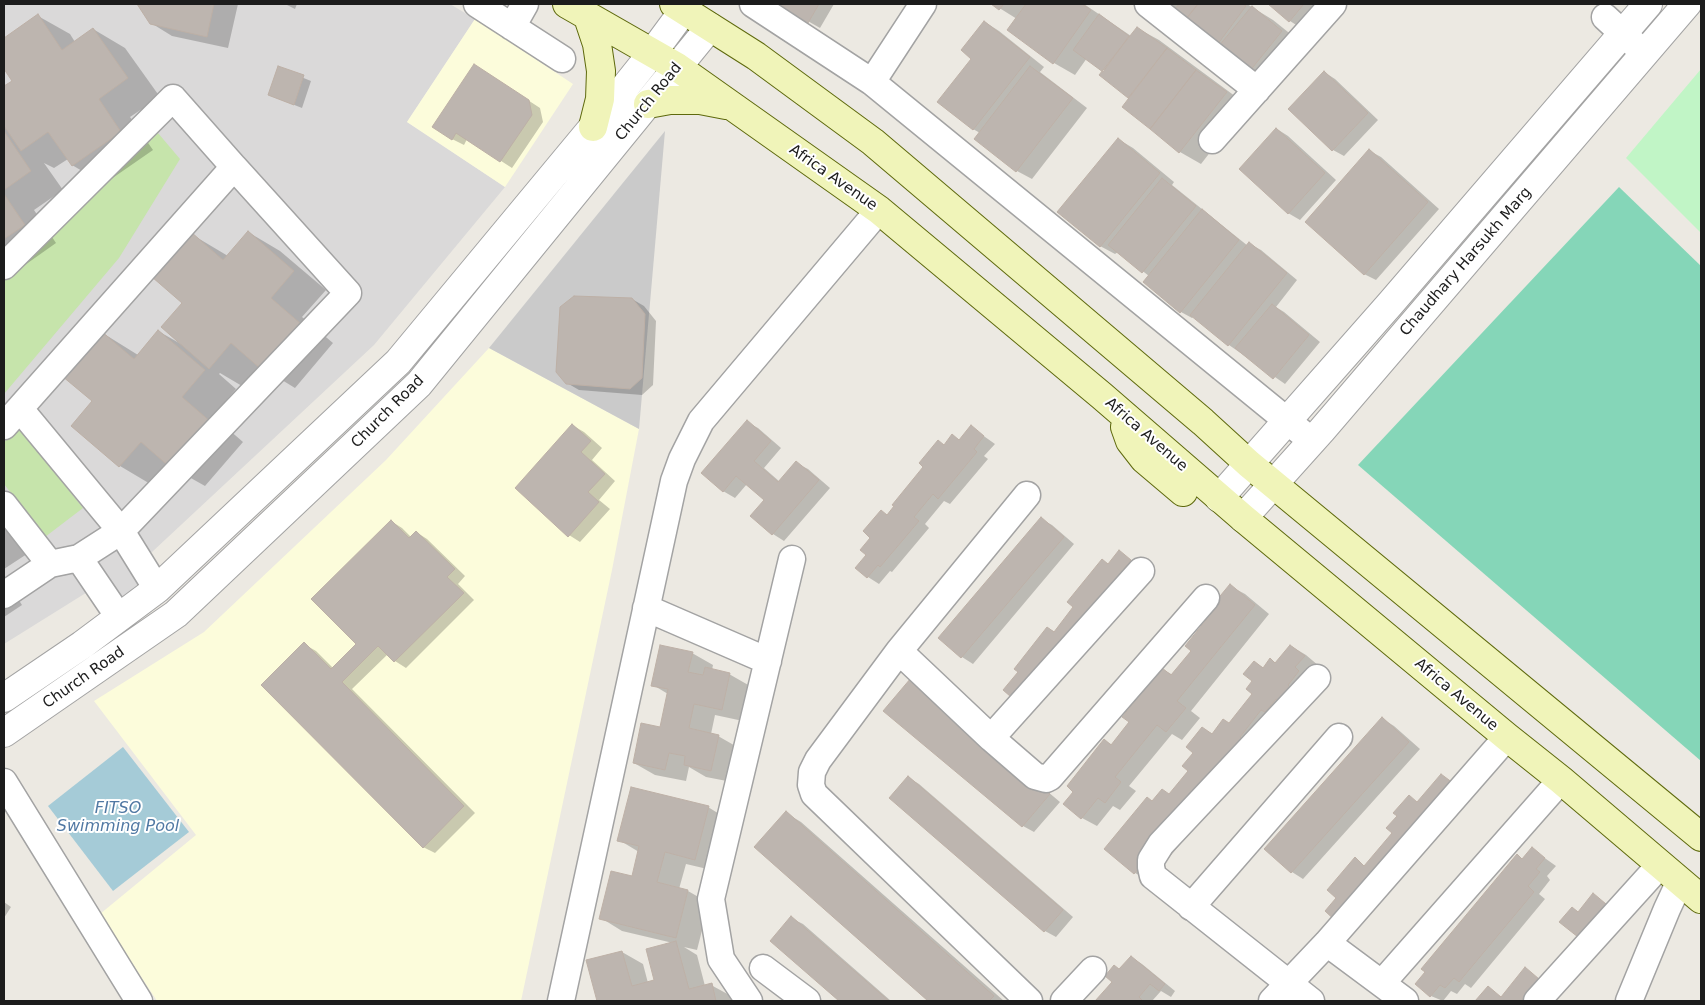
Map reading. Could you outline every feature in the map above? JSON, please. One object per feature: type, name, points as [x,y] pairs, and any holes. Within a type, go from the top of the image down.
[{"type":"main road","points":[[679,7],[756,56],[873,142],[1203,422],[1249,464],[1701,838]]},
{"type":"main road","points":[[577,10],[597,44],[601,71],[600,99],[593,127]]},
{"type":"main road","name":"Africa Avenue","points":[[577,10],[677,67],[879,210],[1124,415],[1219,498],[1561,780],[1701,899]]},
{"type":"main road","points":[[648,104],[670,100],[700,100],[732,106]]},
{"type":"main road","points":[[1124,415],[1126,433],[1144,458],[1212,516],[1345,623],[1356,628],[1382,633]]},
{"type":"street","points":[[477,4],[562,59]]},
{"type":"street","points":[[512,27],[526,4]]},
{"type":"street","points":[[753,4],[872,82],[1312,441]]},
{"type":"street","points":[[872,82],[923,4]]},
{"type":"street","points":[[1148,4],[1257,90]]},
{"type":"street","points":[[1212,140],[1334,4]]},
{"type":"street","name":"Chaudhary Harsukh Marg","points":[[1219,498],[1287,422],[1614,25],[1648,4]]},
{"type":"street","name":"Chaudhary Harsukh Marg","points":[[1243,518],[1274,485],[1687,4]]},
{"type":"street","name":"Church Road","points":[[4,698],[157,589],[398,362],[653,52],[679,7]]},
{"type":"street","points":[[1614,25],[1644,53]]},
{"type":"street","name":"Church Road","points":[[4,733],[176,614],[419,384],[710,27]]},
{"type":"street","points":[[4,266],[173,98],[348,293],[121,531],[78,558],[50,564],[4,596]]},
{"type":"street","points":[[157,589],[121,531],[12,418],[234,167]]},
{"type":"street","points":[[561,1001],[674,481],[690,439],[701,421],[879,210]]},
{"type":"street","points":[[1027,494],[899,651],[818,760],[812,772],[811,785],[814,794],[1029,1001]]},
{"type":"street","points":[[4,505],[50,564]]},
{"type":"street","points":[[78,558],[119,617]]},
{"type":"street","points":[[749,1001],[721,959],[711,899],[736,787],[792,559]]},
{"type":"street","points":[[990,738],[1141,571]]},
{"type":"street","points":[[899,651],[990,738],[1041,779],[1050,777],[1206,598]]},
{"type":"street","points":[[646,608],[768,661]]},
{"type":"street","points":[[1311,1001],[1281,992],[1191,907],[1153,876],[1152,860],[1155,853],[1317,678]]},
{"type":"street","points":[[1191,907],[1339,737]]},
{"type":"street","points":[[1281,992],[1507,737]]},
{"type":"street","points":[[1382,984],[1561,780]]},
{"type":"street","points":[[4,782],[139,1001]]},
{"type":"street","points":[[1537,1001],[1670,873]]},
{"type":"street","points":[[1629,1001],[1667,909],[1670,873]]},
{"type":"street","points":[[1327,942],[1405,1001]]},
{"type":"street","points":[[763,968],[807,1001]]},
{"type":"street","points":[[1064,1001],[1093,970]]},
{"type":"shaded area","points":[[4,4],[450,4],[475,19],[407,122],[505,187],[374,345],[152,552],[139,560],[157,589],[119,617],[97,586],[4,644]]},
{"type":"shaded area","points":[[475,19],[573,84],[505,187],[407,122]]},
{"type":"shaded area","points":[[665,131],[639,429],[489,348]]},
{"type":"shaded area","points":[[489,348],[639,429],[612,570],[521,1001],[157,1001],[100,914],[196,835],[94,701],[204,632],[386,460]]},
{"type":"green space","points":[[1701,69],[1701,233],[1626,158]]},
{"type":"green space","points":[[158,133],[180,159],[119,258],[4,394],[4,281],[121,158]]},
{"type":"green space","points":[[1619,187],[1701,266],[1701,761],[1358,465]]},
{"type":"green space","points":[[20,429],[83,508],[45,537],[4,484],[4,442]]},
{"type":"water","name":"FITSO Swimming Pool","points":[[123,747],[189,832],[113,891],[48,806]]},
{"type":"building","points":[[137,4],[214,4],[207,37],[150,24]]},
{"type":"building","points":[[776,4],[819,4],[808,23]]},
{"type":"building","points":[[991,4],[1004,4],[999,10]]},
{"type":"building","points":[[1026,4],[1082,4],[1091,10],[1053,64],[1007,30]]},
{"type":"building","points":[[1179,4],[1198,4],[1182,24],[1170,15]]},
{"type":"building","points":[[1198,4],[1243,4],[1246,6],[1214,49],[1182,24]]},
{"type":"building","points":[[1268,4],[1304,4],[1289,22]]},
{"type":"building","points":[[1252,6],[1282,31],[1249,72],[1218,47]]},
{"type":"building","points":[[38,14],[62,50],[93,28],[128,78],[99,99],[121,132],[72,166],[48,132],[21,151],[4,126],[4,86],[12,81],[4,69],[4,38]]},
{"type":"building","points":[[1099,14],[1129,36],[1103,72],[1073,50]]},
{"type":"building","points":[[984,21],[1030,57],[973,130],[937,102],[971,59],[961,50]]},
{"type":"building","points":[[1137,27],[1167,48],[1128,98],[1099,75]]},
{"type":"building","points":[[1167,48],[1196,70],[1150,129],[1122,107]]},
{"type":"building","points":[[474,64],[529,100],[532,115],[500,162],[456,133],[452,140],[432,127]]},
{"type":"building","points":[[278,66],[304,75],[294,105],[268,95]]},
{"type":"building","points":[[1030,66],[1073,98],[1016,172],[974,139]]},
{"type":"building","points":[[1196,70],[1227,92],[1179,153],[1150,129]]},
{"type":"building","points":[[1324,71],[1368,113],[1332,151],[1288,109]]},
{"type":"building","points":[[1276,128],[1325,173],[1288,214],[1239,169]]},
{"type":"building","points":[[4,131],[31,171],[4,190]]},
{"type":"building","points":[[1118,138],[1160,173],[1100,247],[1057,212]]},
{"type":"building","points":[[1369,149],[1428,202],[1364,275],[1305,222]]},
{"type":"building","points":[[1162,178],[1196,206],[1142,273],[1108,245]]},
{"type":"building","points":[[4,194],[25,225],[4,239]]},
{"type":"building","points":[[1202,209],[1239,240],[1180,313],[1143,282]]},
{"type":"building","points":[[248,231],[294,271],[271,298],[301,324],[262,370],[231,343],[209,369],[161,327],[182,303],[152,277],[191,232],[223,260]]},
{"type":"building","points":[[1249,242],[1287,273],[1228,346],[1190,315]]},
{"type":"building","points":[[574,296],[632,298],[645,314],[642,378],[630,389],[566,384],[556,372],[560,307]]},
{"type":"building","points":[[1272,304],[1309,335],[1273,379],[1235,348]]},
{"type":"building","points":[[158,330],[205,370],[182,397],[212,423],[172,469],[141,442],[119,467],[71,426],[92,401],[62,376],[101,331],[134,359]]},
{"type":"building","points":[[747,420],[771,441],[754,461],[778,482],[796,461],[819,480],[772,535],[750,516],[764,500],[736,476],[723,492],[701,473]]},
{"type":"building","points":[[572,424],[591,441],[581,452],[605,474],[588,492],[599,502],[568,537],[515,488]]},
{"type":"building","points":[[971,425],[984,436],[974,449],[977,452],[938,499],[933,494],[914,517],[919,521],[880,567],[878,565],[867,578],[855,568],[866,555],[860,550],[870,538],[863,531],[881,510],[887,515],[894,506],[892,505],[923,467],[919,463],[938,440],[944,445],[952,434],[959,440]]},
{"type":"building","points":[[1041,517],[1064,537],[961,658],[938,638]]},
{"type":"building","points":[[391,520],[409,538],[416,531],[455,569],[447,577],[464,593],[394,662],[378,646],[342,682],[464,806],[423,848],[261,685],[304,642],[331,669],[356,644],[311,599]]},
{"type":"building","points":[[1119,550],[1131,560],[1121,572],[1126,577],[1018,703],[1003,690],[1018,672],[1014,669],[1047,627],[1054,632],[1073,607],[1067,602],[1102,559],[1108,564]]},
{"type":"building","points":[[1230,584],[1255,605],[1177,701],[1186,708],[1166,732],[1157,725],[1115,777],[1121,782],[1105,803],[1098,798],[1081,819],[1063,804],[1073,792],[1067,786],[1104,739],[1111,745],[1129,722],[1122,717],[1162,668],[1171,675],[1191,651],[1185,646],[1219,604],[1216,601]]},
{"type":"building","points":[[660,645],[693,652],[688,672],[703,675],[705,667],[730,673],[722,710],[694,704],[689,728],[719,735],[711,771],[684,765],[685,756],[669,753],[665,770],[633,763],[641,723],[660,727],[668,689],[651,686]]},
{"type":"building","points":[[1290,645],[1305,656],[1295,667],[1299,671],[1288,685],[1290,687],[1279,701],[1276,699],[1265,712],[1261,710],[1240,737],[1243,740],[1206,785],[1201,781],[1181,807],[1186,811],[1134,874],[1104,849],[1147,797],[1152,801],[1162,789],[1169,794],[1188,771],[1182,766],[1193,753],[1186,747],[1202,727],[1212,734],[1223,719],[1229,723],[1252,694],[1246,689],[1252,681],[1243,674],[1254,661],[1263,668],[1270,658],[1275,663]]},
{"type":"building","points":[[911,678],[1050,794],[1022,827],[883,711]]},
{"type":"building","points":[[1382,717],[1409,742],[1291,873],[1264,849]]},
{"type":"building","points":[[1441,774],[1453,783],[1339,924],[1325,911],[1336,898],[1327,890],[1355,857],[1364,866],[1392,833],[1386,828],[1397,816],[1393,813],[1409,795],[1417,802]]},
{"type":"building","points":[[908,776],[1063,910],[1044,932],[889,798]]},
{"type":"building","points":[[631,787],[709,806],[695,860],[665,852],[657,882],[688,890],[676,938],[599,919],[611,871],[632,876],[639,846],[617,841]]},
{"type":"building","points":[[786,811],[994,996],[989,1001],[928,1001],[754,847]]},
{"type":"building","points":[[1532,847],[1545,858],[1536,869],[1540,872],[1528,886],[1534,892],[1459,982],[1454,978],[1445,988],[1440,985],[1430,997],[1415,984],[1425,972],[1421,969],[1517,854],[1522,859]]},
{"type":"building","points":[[1593,893],[1606,904],[1593,919],[1598,923],[1583,941],[1559,922],[1572,907],[1578,912]]},
{"type":"building","points":[[791,916],[889,1001],[839,1001],[770,941]]},
{"type":"building","points":[[676,941],[689,989],[712,983],[716,1001],[597,1001],[586,960],[622,951],[632,986],[654,980],[646,949]]},
{"type":"building","points":[[1131,956],[1165,984],[1159,991],[1150,984],[1139,997],[1143,1001],[1095,1001],[1112,982],[1105,976],[1114,965],[1119,969]]},
{"type":"building","points":[[1525,967],[1539,979],[1526,995],[1525,1001],[1475,1001],[1488,986],[1501,997]]}]
